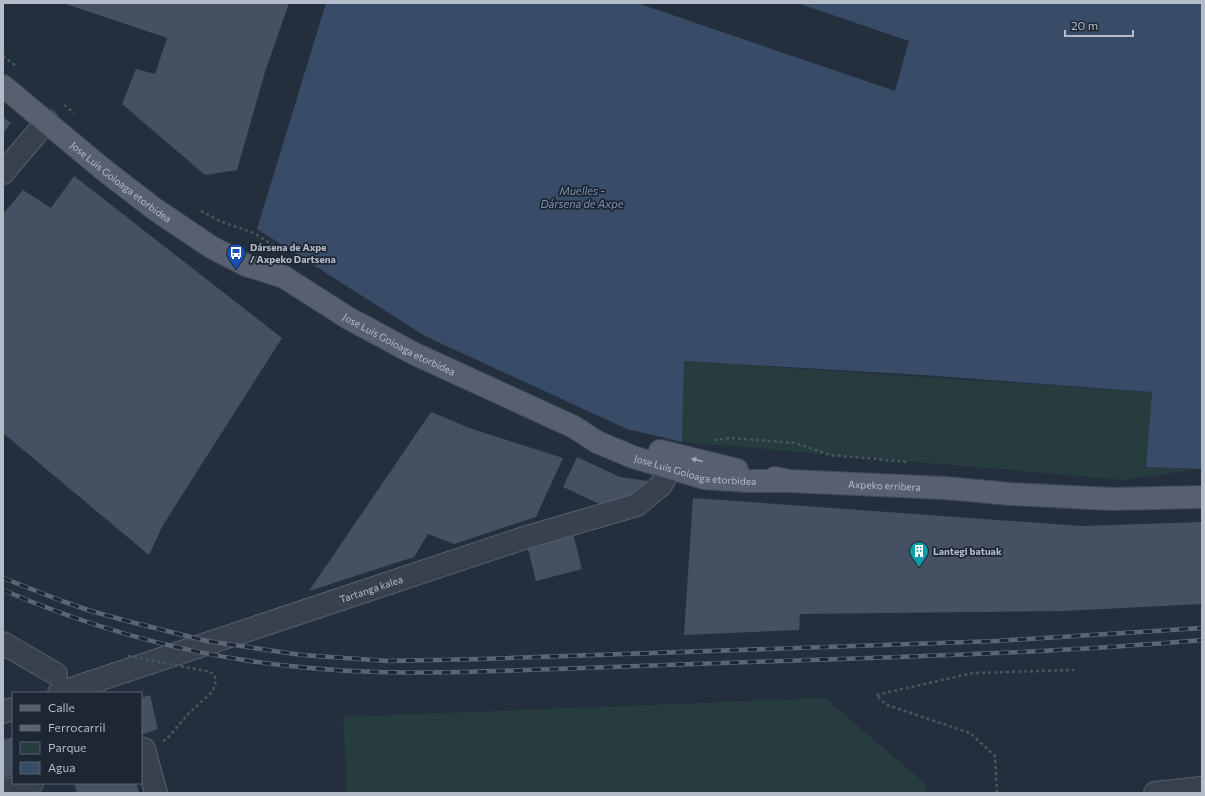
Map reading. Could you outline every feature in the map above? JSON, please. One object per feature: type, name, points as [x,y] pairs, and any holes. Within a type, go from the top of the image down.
[{"type":"main road","name":"Jose Luis Goioaga etorbidea","points":[[3,86],[47,121],[68,141],[156,210],[211,247],[246,265],[284,277],[348,318],[415,354],[574,427],[596,442],[633,457],[704,478],[746,481],[790,481]]},
{"type":"main road","name":"Axpeko erribera","points":[[574,427],[654,449],[790,481],[944,488],[1011,494],[1112,498],[1202,497]]},
{"type":"street","points":[[3,173],[47,121]]},
{"type":"street","name":"Tartanga kalea","points":[[58,684],[527,537],[637,505],[661,485],[670,469]]},
{"type":"street","points":[[3,643],[58,684]]},
{"type":"street","points":[[143,749],[156,793]]},
{"type":"street","points":[[3,791],[28,784]]},
{"type":"street","points":[[1155,793],[1202,788]]},
{"type":"path","points":[[3,56],[21,70]]},
{"type":"path","points":[[62,103],[78,117]]},
{"type":"path","points":[[196,208],[220,221],[254,233],[288,255]]},
{"type":"path","points":[[710,441],[731,438],[796,442],[830,455],[910,462]]},
{"type":"path","points":[[128,656],[211,672],[216,680],[212,692],[188,714],[166,740],[143,749]]},
{"type":"path","points":[[997,793],[996,756],[970,733],[887,705],[876,695],[973,673],[1074,670]]},
{"type":"green space","points":[[683,361],[1152,392],[1147,467],[1197,469],[1125,480],[682,442]]},
{"type":"green space","points":[[825,698],[928,786],[923,793],[347,793],[343,717]]},
{"type":"water","name":"Muelles - Dársena de Axpe","points":[[326,3],[637,3],[895,91],[909,41],[797,3],[1202,3],[1202,469],[1146,467],[1152,392],[923,375],[684,361],[682,442],[627,429],[425,336],[257,229]]},
{"type":"building","points":[[63,3],[289,3],[265,72],[237,170],[205,175],[122,104],[136,69],[155,74],[167,38]]},
{"type":"building","points":[[3,117],[11,123],[3,133]]},
{"type":"building","points":[[74,176],[282,338],[163,525],[149,555],[3,433],[3,214],[23,190],[51,208]]},
{"type":"building","points":[[431,412],[472,429],[563,458],[536,517],[454,544],[428,534],[414,557],[309,591]]},
{"type":"building","points":[[577,457],[620,477],[648,481],[645,492],[606,507],[563,487]]},
{"type":"building","name":"Lantegi batuak","points":[[693,498],[1082,526],[1202,522],[1202,604],[1063,611],[800,614],[799,630],[684,635]]},
{"type":"building","points":[[573,533],[582,569],[536,581],[527,545]]},
{"type":"building","points":[[150,695],[158,729],[142,735],[142,698]]},
{"type":"building","points":[[12,737],[12,775],[3,778],[3,740]]},
{"type":"building","points":[[74,784],[136,784],[139,793],[77,793]]},
{"type":"railway","points":[[3,578],[91,611],[207,641],[302,655],[388,661],[996,641],[1202,628]]},
{"type":"railway","points":[[3,590],[37,604],[108,629],[180,648],[253,661],[349,671],[468,672],[902,657],[1082,649],[1202,640]]},
{"type":"place","name":"Dársena de Axpe / Axpeko Dartsena","points":[[236,270]]},
{"type":"place","name":"Lantegi batuak","points":[[919,568]]}]
